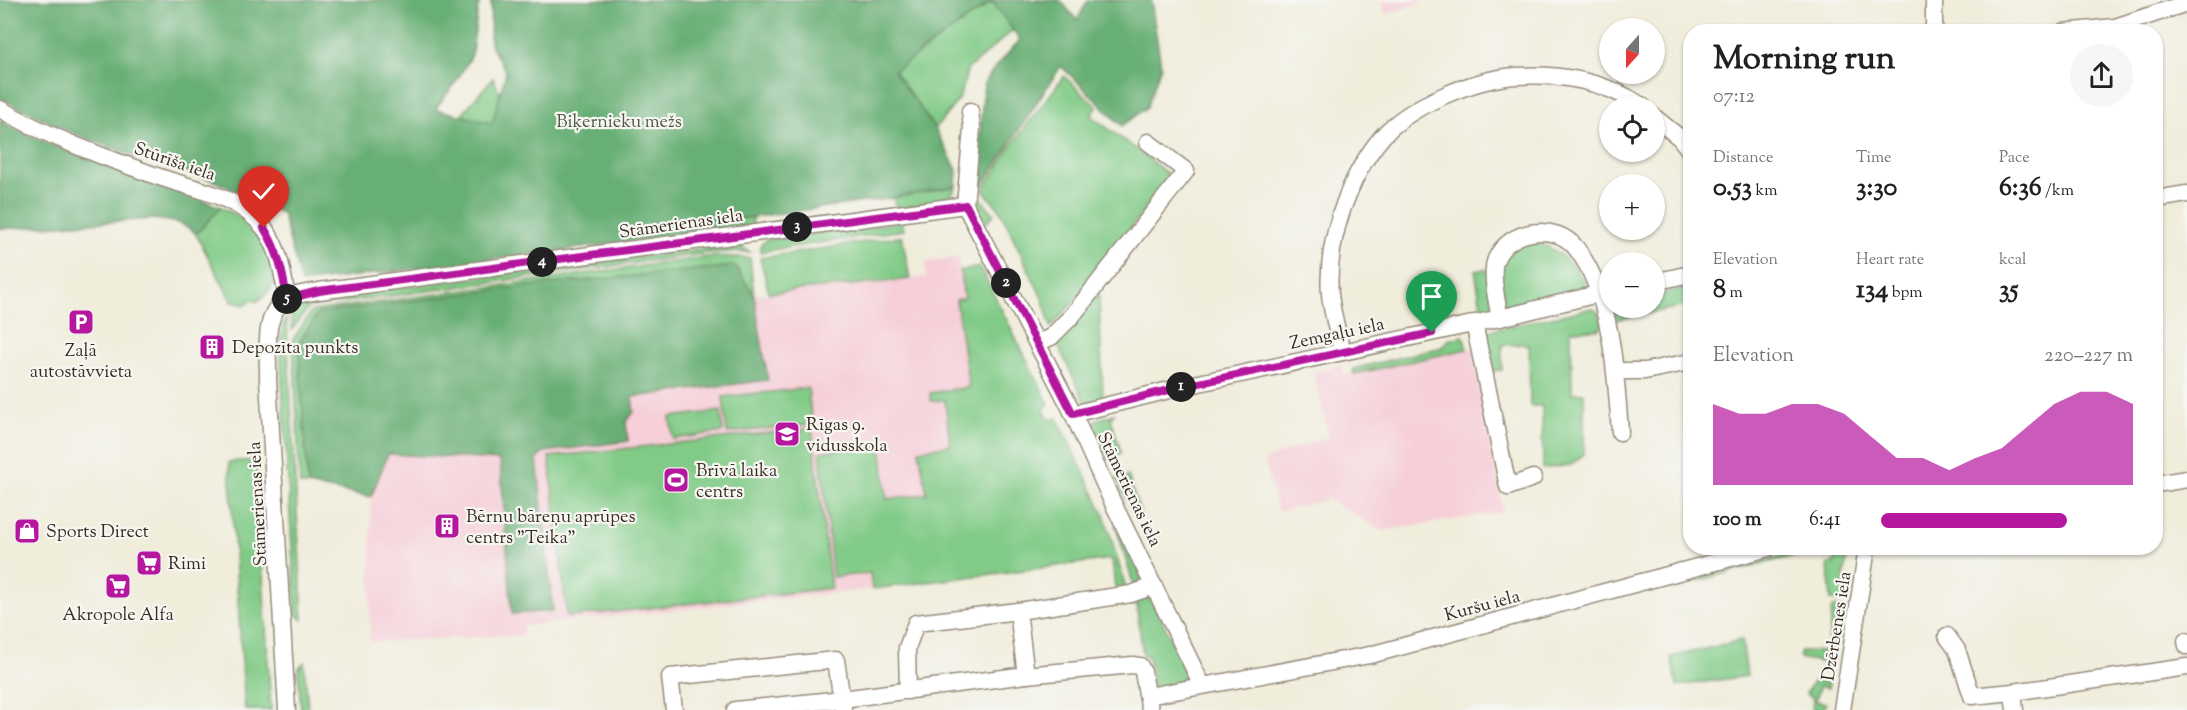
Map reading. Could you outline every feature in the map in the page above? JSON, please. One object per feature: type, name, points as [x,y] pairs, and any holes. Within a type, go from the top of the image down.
[{"type":"street","points":[[1934,0],[1934,24]]},
{"type":"street","points":[[2124,24],[2187,3]]},
{"type":"street","points":[[1342,352],[1330,292],[1333,244],[1341,213],[1357,174],[1383,136],[1419,108],[1457,90],[1500,78],[1540,75],[1570,78],[1611,89],[1624,96]]},
{"type":"street","name":"Stūrīša iela","points":[[0,109],[73,144],[154,175],[207,191],[244,209],[264,228],[273,242],[279,258],[287,299]]},
{"type":"street","points":[[966,205],[972,128],[970,111]]},
{"type":"street","points":[[1665,126],[1683,142]]},
{"type":"street","points":[[1037,343],[1051,337],[1072,316],[1186,171],[1148,142]]},
{"type":"street","points":[[2163,198],[2187,194]]},
{"type":"street","name":"Stāmerienas iela","points":[[287,710],[268,379],[269,330],[274,313],[287,299],[319,291],[966,205],[1073,414],[1111,499],[1202,685]]},
{"type":"street","points":[[1500,318],[1495,286],[1495,261],[1504,246],[1516,237],[1535,232],[1556,234],[1575,246],[1599,283]]},
{"type":"street","points":[[1665,280],[1683,276]]},
{"type":"street","name":"Zemgaļu iela","points":[[1073,414],[1599,293]]},
{"type":"street","points":[[1609,318],[1616,371],[1620,432]]},
{"type":"street","points":[[1474,323],[1508,488],[1533,478]]},
{"type":"street","points":[[1616,371],[1646,371],[1683,363]]},
{"type":"street","points":[[2163,483],[2187,479]]},
{"type":"street","name":"Kuršu iela","points":[[1149,703],[1202,685],[1370,655],[1742,555]]},
{"type":"street","name":"Dzērbenes iela","points":[[1842,710],[1867,555]]},
{"type":"street","points":[[908,691],[907,648],[916,623],[1131,594],[1154,586]]},
{"type":"street","points":[[1018,611],[1026,675]]},
{"type":"street","points":[[1947,636],[1957,650],[1972,696],[2187,667]]},
{"type":"street","points":[[2186,641],[2187,646]]},
{"type":"street","points":[[674,710],[670,677],[836,660],[842,704]]},
{"type":"street","points":[[735,710],[842,704],[908,691],[1026,675],[1140,666],[1149,703]]},
{"type":"street","points":[[2013,692],[2015,710]]},
{"type":"shaded area","points":[[1382,0],[1427,0],[1385,15]]},
{"type":"shaded area","name":"Rīgas 9. vidusskola","points":[[958,257],[962,287],[1044,409],[1100,519],[892,587],[523,626],[523,635],[370,642],[371,498],[308,485],[754,295],[926,277],[925,262]]},
{"type":"shaded area","points":[[1473,348],[1503,512],[1382,531],[1329,499],[1278,512],[1264,460],[1329,436],[1313,372],[1343,365],[1342,373],[1346,375]]},
{"type":"green space","name":"Biķernieku mežs","points":[[0,0],[481,0],[478,7],[472,55],[454,85],[435,109],[492,123],[506,72],[490,44],[491,0],[1060,0],[1077,20],[1088,0],[1151,0],[1161,66],[1147,107],[1122,126],[1061,66],[983,185],[976,183],[984,83],[1020,40],[992,1],[894,71],[935,129],[957,170],[956,186],[893,198],[717,222],[718,231],[301,283],[282,213],[215,181],[129,155],[62,128],[0,98]]},
{"type":"green space","points":[[993,1],[1013,30],[968,69],[959,99],[935,129],[894,71]]},
{"type":"green space","points":[[1064,76],[1097,107],[1091,116],[1170,176],[1080,295],[1051,327],[1043,300],[1000,210],[983,190],[1009,149]]},
{"type":"green space","points":[[493,78],[508,113],[476,132],[460,116]]},
{"type":"green space","points":[[0,120],[13,128],[70,152],[221,207],[196,234],[171,221],[153,219],[0,229]]},
{"type":"green space","points":[[956,186],[947,198],[930,204],[896,208],[893,198]]},
{"type":"green space","points":[[977,194],[994,214],[986,223],[974,200]]},
{"type":"green space","points":[[221,207],[246,222],[268,253],[274,273],[274,282],[271,289],[257,302],[254,299],[244,305],[232,302],[196,234]]},
{"type":"green space","points":[[752,217],[753,227],[718,231],[717,222]]},
{"type":"green space","points":[[902,222],[904,230],[760,252],[760,246],[766,240]]},
{"type":"green space","points":[[902,236],[910,279],[769,293],[760,258]]},
{"type":"green space","points":[[1531,242],[1548,247],[1565,258],[1579,274],[1588,290],[1505,308],[1498,264],[1515,246]]},
{"type":"green space","points":[[737,244],[750,252],[715,252],[309,307],[292,330],[291,311],[298,304],[312,299]]},
{"type":"green space","points":[[715,256],[750,258],[754,295],[511,310],[298,344],[308,485],[300,485],[293,339],[312,311]]},
{"type":"green space","points":[[735,266],[754,295],[768,380],[632,397],[634,412],[626,422],[628,441],[544,452],[537,459],[553,611],[512,614],[500,460],[388,454],[371,497],[308,485],[298,344],[318,313],[509,288]]},
{"type":"green space","points":[[980,267],[1049,404],[1044,410],[1049,420],[1057,418],[1104,514],[1126,588],[1115,588],[1112,559],[872,589],[870,573],[833,577],[820,452],[881,445],[887,499],[927,494],[919,450],[950,445],[945,400],[931,401],[930,393],[969,387],[956,300],[964,298],[960,271]]},
{"type":"green space","points":[[1475,270],[1488,270],[1492,304],[1476,317],[1439,324],[1439,321],[1482,312]]},
{"type":"green space","points":[[1683,289],[1683,306],[1665,310],[1665,293]]},
{"type":"green space","points":[[1099,294],[1103,399],[1086,404],[1057,343]]},
{"type":"green space","points":[[1592,308],[1598,312],[1603,325],[1597,330],[1571,330],[1572,393],[1584,393],[1584,454],[1571,465],[1543,469],[1542,406],[1530,406],[1529,344],[1502,345],[1502,370],[1490,371],[1485,337],[1489,331]]},
{"type":"green space","points":[[287,317],[303,620],[296,615],[280,348],[283,325]]},
{"type":"green space","points":[[1463,336],[1467,349],[1354,374],[1353,369],[1442,347],[1448,340]]},
{"type":"green space","points":[[808,388],[812,424],[727,433],[723,397]]},
{"type":"green space","points":[[721,411],[723,432],[673,439],[670,417]]},
{"type":"green space","points":[[1114,414],[1111,418],[1121,453],[1107,460],[1091,427],[1097,420]]},
{"type":"green space","points":[[812,428],[831,588],[567,617],[549,457]]},
{"type":"green space","points":[[256,460],[271,710],[245,710],[229,462]]},
{"type":"green space","points":[[1128,476],[1140,513],[1137,515],[1133,513],[1116,478]]},
{"type":"green space","points":[[1115,524],[1141,577],[1140,582],[1134,586]]},
{"type":"green space","points":[[1785,555],[1796,555],[1672,588],[1671,585]]},
{"type":"green space","points":[[1836,555],[1847,555],[1841,601],[1831,600],[1828,565],[1834,563]]},
{"type":"green space","points":[[1138,597],[1150,598],[1187,671],[1181,681],[1174,686],[1154,691],[1148,656],[1143,656],[1136,601]]},
{"type":"green space","points":[[1832,607],[1840,608],[1832,664],[1799,658],[1801,651],[1827,652]]},
{"type":"green space","points":[[1742,640],[1747,676],[1677,686],[1671,657]]},
{"type":"green space","points":[[304,662],[308,710],[301,710],[298,669]]},
{"type":"green space","points":[[1813,682],[1829,683],[1828,688],[1819,686],[1816,701],[1826,703],[1824,710],[1812,710],[1813,698],[1806,694]]},
{"type":"place","name":"Zaļā autostāvvieta","points":[[81,322]]},
{"type":"place","name":"Depozīta punkts","points":[[212,347]]},
{"type":"place","name":"Rīgas 9. vidusskola","points":[[787,434]]},
{"type":"place","name":"Brīvā laika centrs","points":[[676,480]]},
{"type":"place","name":"Bērnu bāreņu aprūpes centrs \"Teika\"","points":[[447,526]]},
{"type":"place","name":"Sports Direct","points":[[27,531]]},
{"type":"place","name":"Rimi","points":[[149,563]]},
{"type":"place","name":"Akropole Alfa","points":[[118,586]]},
{"type":"route","points":[[264,228],[279,258],[287,299],[299,294],[319,291],[966,205],[1073,414],[1185,386],[1432,333]]}]
